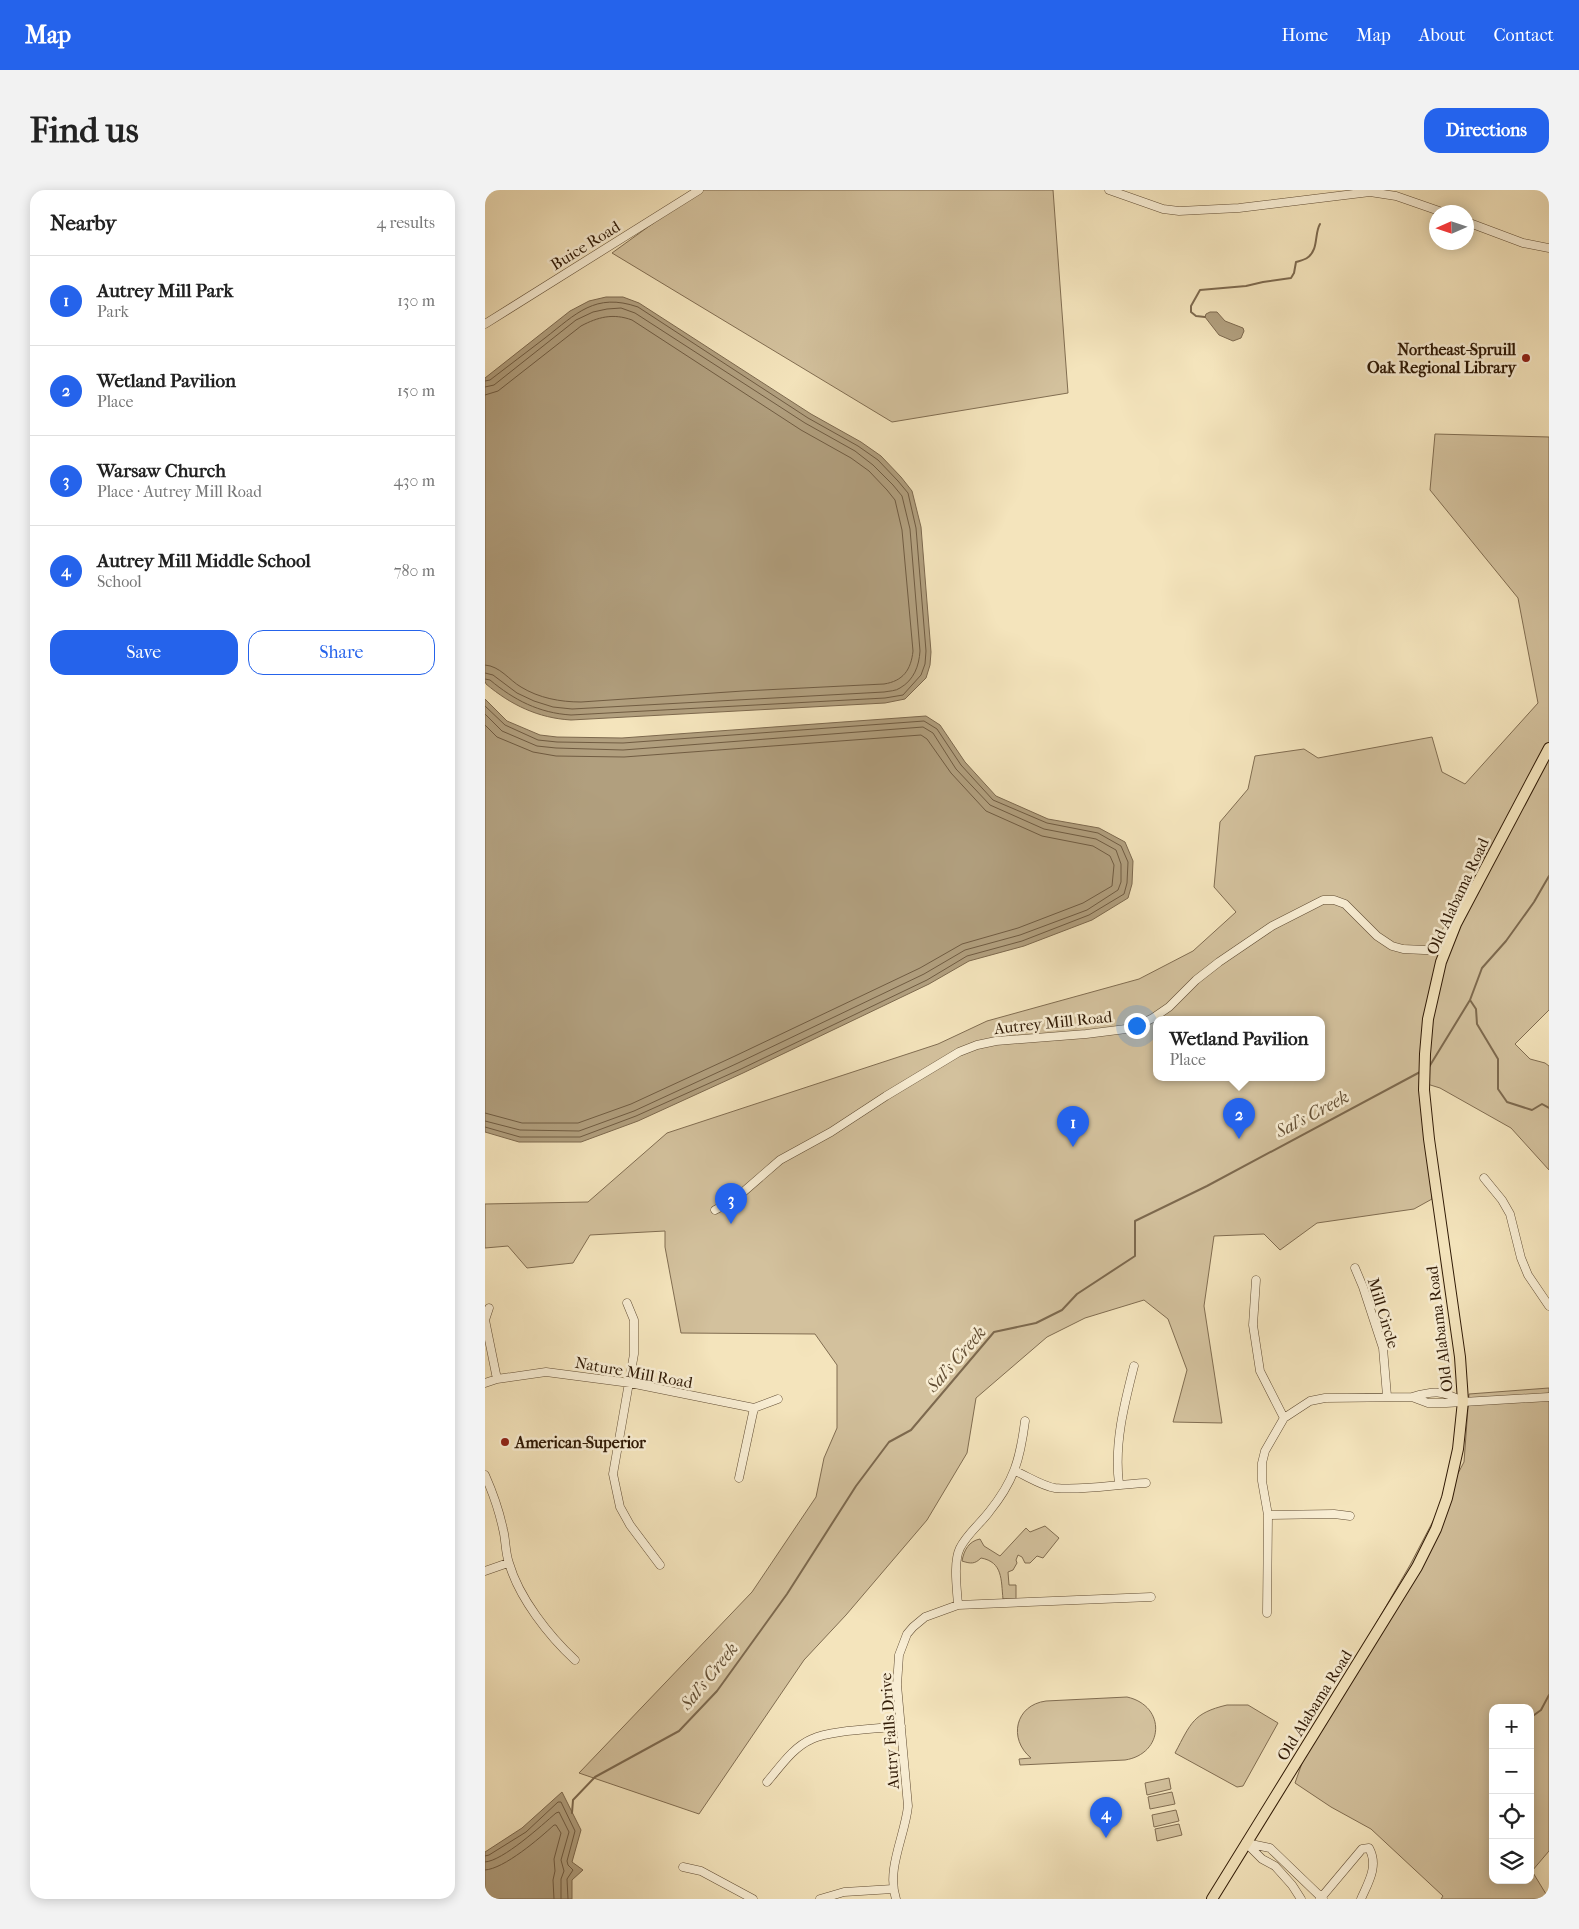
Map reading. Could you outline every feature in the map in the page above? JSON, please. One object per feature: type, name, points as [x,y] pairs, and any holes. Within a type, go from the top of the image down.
[{"type":"main road","name":"Old Alabama Road","points":[[1212,1899],[1427,1548],[1447,1498],[1456,1466],[1461,1434],[1463,1401],[1460,1356],[1429,1139],[1424,1090],[1428,1019],[1445,950],[1468,900],[1549,748]]},
{"type":"street","name":"Buice Road","points":[[485,324],[699,190]]},
{"type":"street","points":[[1109,190],[1163,209],[1179,211],[1239,208],[1370,192],[1397,196],[1429,207]]},
{"type":"street","points":[[1474,225],[1523,243],[1549,248]]},
{"type":"street","name":"Autrey Mill Road","points":[[1156,1016],[1169,1007],[1196,980],[1219,962],[1272,926],[1323,900],[1335,900],[1345,904],[1377,936],[1392,946],[1403,949],[1445,950]]},
{"type":"street","name":"Autrey Mill Road","points":[[715,1210],[734,1200],[780,1160],[831,1132],[959,1052],[977,1045],[996,1041],[1126,1029],[1153,1018]]},
{"type":"street","points":[[1484,1178],[1502,1200],[1510,1214],[1527,1275],[1549,1306]]},
{"type":"street","name":"Mill Circle","points":[[1355,1268],[1383,1348],[1387,1396]]},
{"type":"street","points":[[1256,1280],[1253,1324],[1259,1371],[1284,1418]]},
{"type":"street","points":[[627,1303],[634,1320],[634,1354],[613,1474],[620,1507],[630,1525],[660,1565]]},
{"type":"street","points":[[489,1308],[485,1320],[497,1379]]},
{"type":"street","points":[[1119,1484],[1117,1442],[1134,1366]]},
{"type":"street","name":"Nature Mill Road","points":[[485,1383],[497,1379],[547,1372],[630,1383],[754,1408]]},
{"type":"street","points":[[1267,1613],[1268,1515],[1262,1481],[1262,1464],[1265,1451],[1284,1418],[1310,1401],[1325,1398],[1412,1397],[1427,1393],[1447,1393],[1463,1401],[1549,1397]]},
{"type":"street","points":[[739,1478],[754,1408],[778,1399]]},
{"type":"street","points":[[958,1605],[957,1562],[959,1549],[1002,1495],[1015,1471],[1021,1452],[1025,1421]]},
{"type":"street","points":[[1015,1471],[1053,1488],[1101,1487],[1146,1483]]},
{"type":"street","points":[[485,1475],[504,1530],[509,1563],[524,1596],[550,1635],[575,1660]]},
{"type":"street","points":[[1268,1515],[1334,1514],[1350,1516]]},
{"type":"street","points":[[485,1571],[509,1563]]},
{"type":"street","name":"Autry Falls Drive","points":[[896,1899],[893,1889],[895,1861],[907,1822],[908,1806],[897,1685],[899,1655],[907,1634],[925,1617],[958,1605],[1151,1597]]},
{"type":"street","points":[[767,1782],[785,1760],[801,1745],[813,1738],[901,1726]]},
{"type":"street","points":[[1246,1843],[1270,1848],[1322,1899],[1362,1849],[1369,1848],[1372,1854],[1373,1869],[1361,1899]]},
{"type":"street","points":[[1246,1843],[1262,1859],[1275,1866],[1292,1885],[1301,1899]]},
{"type":"street","points":[[683,1867],[701,1871],[753,1899]]},
{"type":"street","points":[[820,1899],[844,1892],[893,1889]]},
{"type":"shaded area","points":[[699,190],[1053,190],[1068,393],[892,422],[612,253]]},
{"type":"shaded area","points":[[1435,434],[1549,437],[1549,1010],[1515,1044],[1530,1059],[1549,1066],[1549,1170],[1511,1128],[1440,1088],[1424,1083],[1423,1103],[1432,1199],[1414,1209],[1317,1223],[1280,1250],[1264,1234],[1214,1236],[1204,1306],[1222,1423],[1173,1422],[1187,1370],[1168,1319],[1144,1300],[1085,1318],[1047,1337],[976,1398],[967,1453],[927,1520],[846,1615],[804,1660],[699,1814],[579,1773],[752,1592],[816,1497],[824,1458],[837,1428],[837,1365],[815,1334],[681,1333],[665,1247],[665,1231],[590,1235],[573,1263],[527,1268],[508,1246],[485,1248],[485,1204],[588,1202],[667,1133],[938,1044],[987,1021],[1139,979],[1193,951],[1236,912],[1214,887],[1220,822],[1248,789],[1255,756],[1304,749],[1318,758],[1432,737],[1442,772],[1465,784],[1538,703],[1518,598],[1430,490]],"holes":[[[1487,853],[1449,937],[1441,932]]]},
{"type":"shaded area","points":[[1549,1388],[1549,1851],[1534,1869],[1534,1704],[1489,1704],[1489,1884],[1534,1884],[1534,1874],[1549,1899],[1441,1899],[1443,1896],[1371,1829],[1331,1807],[1295,1783],[1313,1732],[1410,1565],[1464,1462],[1469,1394]]},
{"type":"shaded area","points":[[1045,1526],[1059,1538],[1043,1558],[1037,1556],[1030,1563],[1025,1563],[1022,1557],[1018,1555],[1017,1563],[1013,1570],[1008,1572],[1009,1585],[1016,1585],[1016,1599],[1003,1599],[1001,1579],[993,1563],[981,1558],[973,1563],[962,1561],[968,1547],[976,1540],[980,1539],[984,1546],[1000,1556],[1026,1528],[1030,1532]]},
{"type":"shaded area","points":[[1127,1697],[1140,1702],[1149,1710],[1154,1719],[1156,1730],[1153,1740],[1147,1749],[1138,1756],[1125,1760],[1020,1765],[1019,1759],[1031,1758],[1019,1742],[1017,1733],[1018,1724],[1027,1709],[1046,1701]]},
{"type":"shaded area","points":[[1227,1705],[1248,1705],[1278,1723],[1243,1786],[1237,1787],[1175,1753],[1194,1721],[1207,1712]]},
{"type":"shaded area","points":[[1169,1778],[1171,1789],[1147,1795],[1145,1783]]},
{"type":"shaded area","points":[[1172,1792],[1175,1804],[1150,1809],[1148,1797]]},
{"type":"shaded area","points":[[1176,1810],[1179,1821],[1154,1827],[1152,1815]]},
{"type":"shaded area","points":[[1179,1824],[1182,1835],[1157,1841],[1155,1829]]},
{"type":"water","points":[[606,297],[623,297],[639,303],[811,414],[861,442],[881,456],[912,491],[921,527],[931,652],[926,678],[905,699],[885,703],[571,720],[559,719],[525,709],[505,698],[486,684],[485,378],[570,311],[589,301]]},
{"type":"water","points":[[1210,312],[1217,312],[1225,321],[1243,328],[1244,331],[1241,338],[1233,341],[1219,335],[1205,317]]},
{"type":"water","points":[[485,699],[507,721],[540,735],[557,737],[622,738],[926,716],[940,725],[965,762],[996,796],[1048,819],[1099,828],[1125,842],[1133,861],[1132,884],[1128,898],[1092,920],[1024,946],[969,961],[929,984],[743,1073],[638,1121],[581,1142],[519,1142],[485,1132]]},
{"type":"water","points":[[562,1792],[581,1830],[572,1862],[583,1870],[572,1880],[572,1899],[485,1899],[485,1852],[522,1828]]},
{"type":"waterway","points":[[1205,317],[1196,316],[1191,312],[1191,306],[1200,290],[1246,286],[1291,278],[1296,262],[1311,255],[1320,224]]},
{"type":"waterway","points":[[1429,1067],[1470,1000],[1482,968],[1506,941],[1534,902],[1549,876]]},
{"type":"waterway","points":[[1470,1000],[1476,1009],[1477,1024],[1498,1059],[1498,1089],[1507,1102],[1532,1110],[1542,1104],[1549,1108]]},
{"type":"waterway","name":"Sal's Creek","points":[[573,1800],[595,1777],[679,1731],[717,1691],[787,1594],[856,1486],[889,1442],[911,1430],[994,1332],[1036,1323],[1062,1310],[1077,1294],[1135,1256],[1135,1221],[1207,1186],[1420,1072]]},
{"type":"waterway","points":[[1534,1715],[1541,1710],[1549,1695]]},
{"type":"waterway","points":[[572,1813],[573,1800]]},
{"type":"place","name":"Northeast-Spruill Oak Regional Library","points":[[1526,358]]},
{"type":"place","name":"Wetland Pavilion","points":[[1239,1139]]},
{"type":"place","name":"Autrey Mill Park","points":[[1073,1147]]},
{"type":"place","name":"Warsaw Church","points":[[731,1224]]},
{"type":"place","name":"American-Superior","points":[[505,1442]]},
{"type":"place","name":"Autrey Mill Middle School","points":[[1106,1838]]}]
